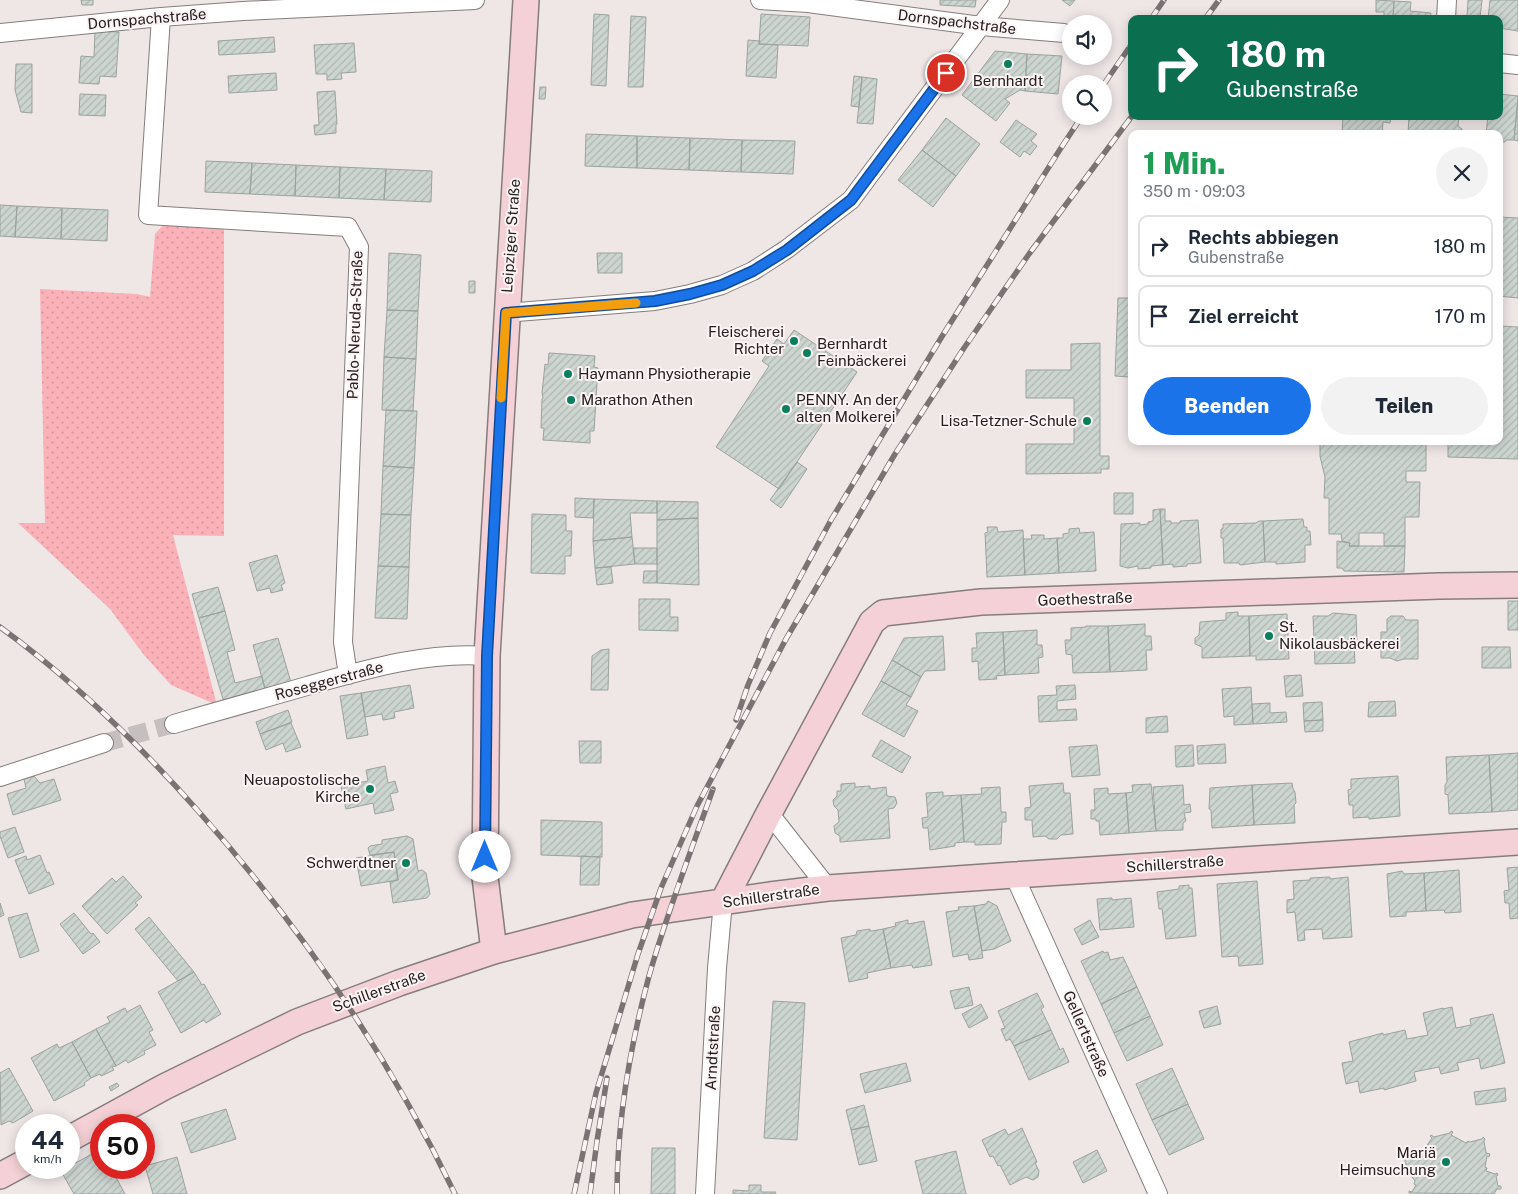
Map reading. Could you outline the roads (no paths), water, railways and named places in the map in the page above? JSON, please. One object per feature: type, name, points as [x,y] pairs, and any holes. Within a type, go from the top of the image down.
[{"type":"main road","name":"Leipziger Straße","points":[[494,951],[485,877],[487,656],[526,0]]},
{"type":"main road","name":"Goethestraße","points":[[723,902],[872,622],[883,613],[981,602],[1439,586],[1518,585]]},
{"type":"main road","name":"Schillerstraße","points":[[80,1133],[169,1084],[296,1022],[399,983],[494,951],[632,915],[770,894],[828,888],[1518,842]]},
{"type":"main road","points":[[0,1176],[15,1168]]},
{"type":"street","name":"Dornspachstraße","points":[[0,33],[161,17],[475,0]]},
{"type":"street","name":"Dornspachstraße","points":[[760,0],[808,3],[981,26],[1062,33]]},
{"type":"street","points":[[506,313],[655,301],[690,294],[722,285],[753,271],[787,250],[851,200],[1000,0]]},
{"type":"street","points":[[1446,15],[1447,0]]},
{"type":"street","name":"Pablo-Neruda-Straße","points":[[161,17],[148,215],[348,227],[359,247],[343,642],[348,675]]},
{"type":"street","points":[[1503,63],[1518,65]]},
{"type":"street","name":"Roseggerstraße","points":[[174,724],[348,675],[408,661],[460,654],[487,656]]},
{"type":"street","points":[[0,777],[104,743]]},
{"type":"street","points":[[769,813],[828,888]]},
{"type":"street","name":"Gellertstraße","points":[[1014,875],[1158,1194]]},
{"type":"street","name":"Arndtstraße","points":[[705,1194],[717,968],[723,902]]},
{"type":"tunnel","points":[[104,743],[174,724]]},
{"type":"railway","points":[[1154,15],[1164,0]]},
{"type":"railway","points":[[1208,15],[1219,0]]},
{"type":"railway","points":[[1110,75],[1128,49]]},
{"type":"railway","points":[[574,1194],[596,1093],[638,954],[661,888],[697,806],[786,639],[895,454],[964,348],[1029,254],[1129,120]]},
{"type":"railway","points":[[736,720],[748,685],[770,633],[831,520],[941,338],[1076,125]]},
{"type":"railway","points":[[0,627],[79,691],[129,738],[199,812],[237,856],[307,947],[371,1042],[429,1142],[455,1194]]},
{"type":"railway","points":[[617,1194],[622,1112],[642,1003],[679,882],[713,789]]},
{"type":"railway","points":[[590,1194],[607,1078]]},
{"type":"place","name":"Bernhardt","points":[[1008,64]]},
{"type":"place","name":"Fleischerei Richter","points":[[794,341]]},
{"type":"place","name":"Bernhardt Feinbäckerei","points":[[807,353]]},
{"type":"place","name":"Haymann Physiotherapie","points":[[568,374]]},
{"type":"place","name":"Marathon Athen","points":[[571,400]]},
{"type":"place","name":"PENNY. An der alten Molkerei","points":[[786,409]]},
{"type":"place","name":"Lisa-Tetzner-Schule","points":[[1087,421]]},
{"type":"place","name":"St. Nikolausbäckerei","points":[[1269,636]]},
{"type":"place","name":"Neuapostolische Kirche","points":[[370,789]]},
{"type":"place","name":"Schwerdtner","points":[[406,863]]},
{"type":"place","name":"Mariä Heimsuchung","points":[[1446,1162]]}]
